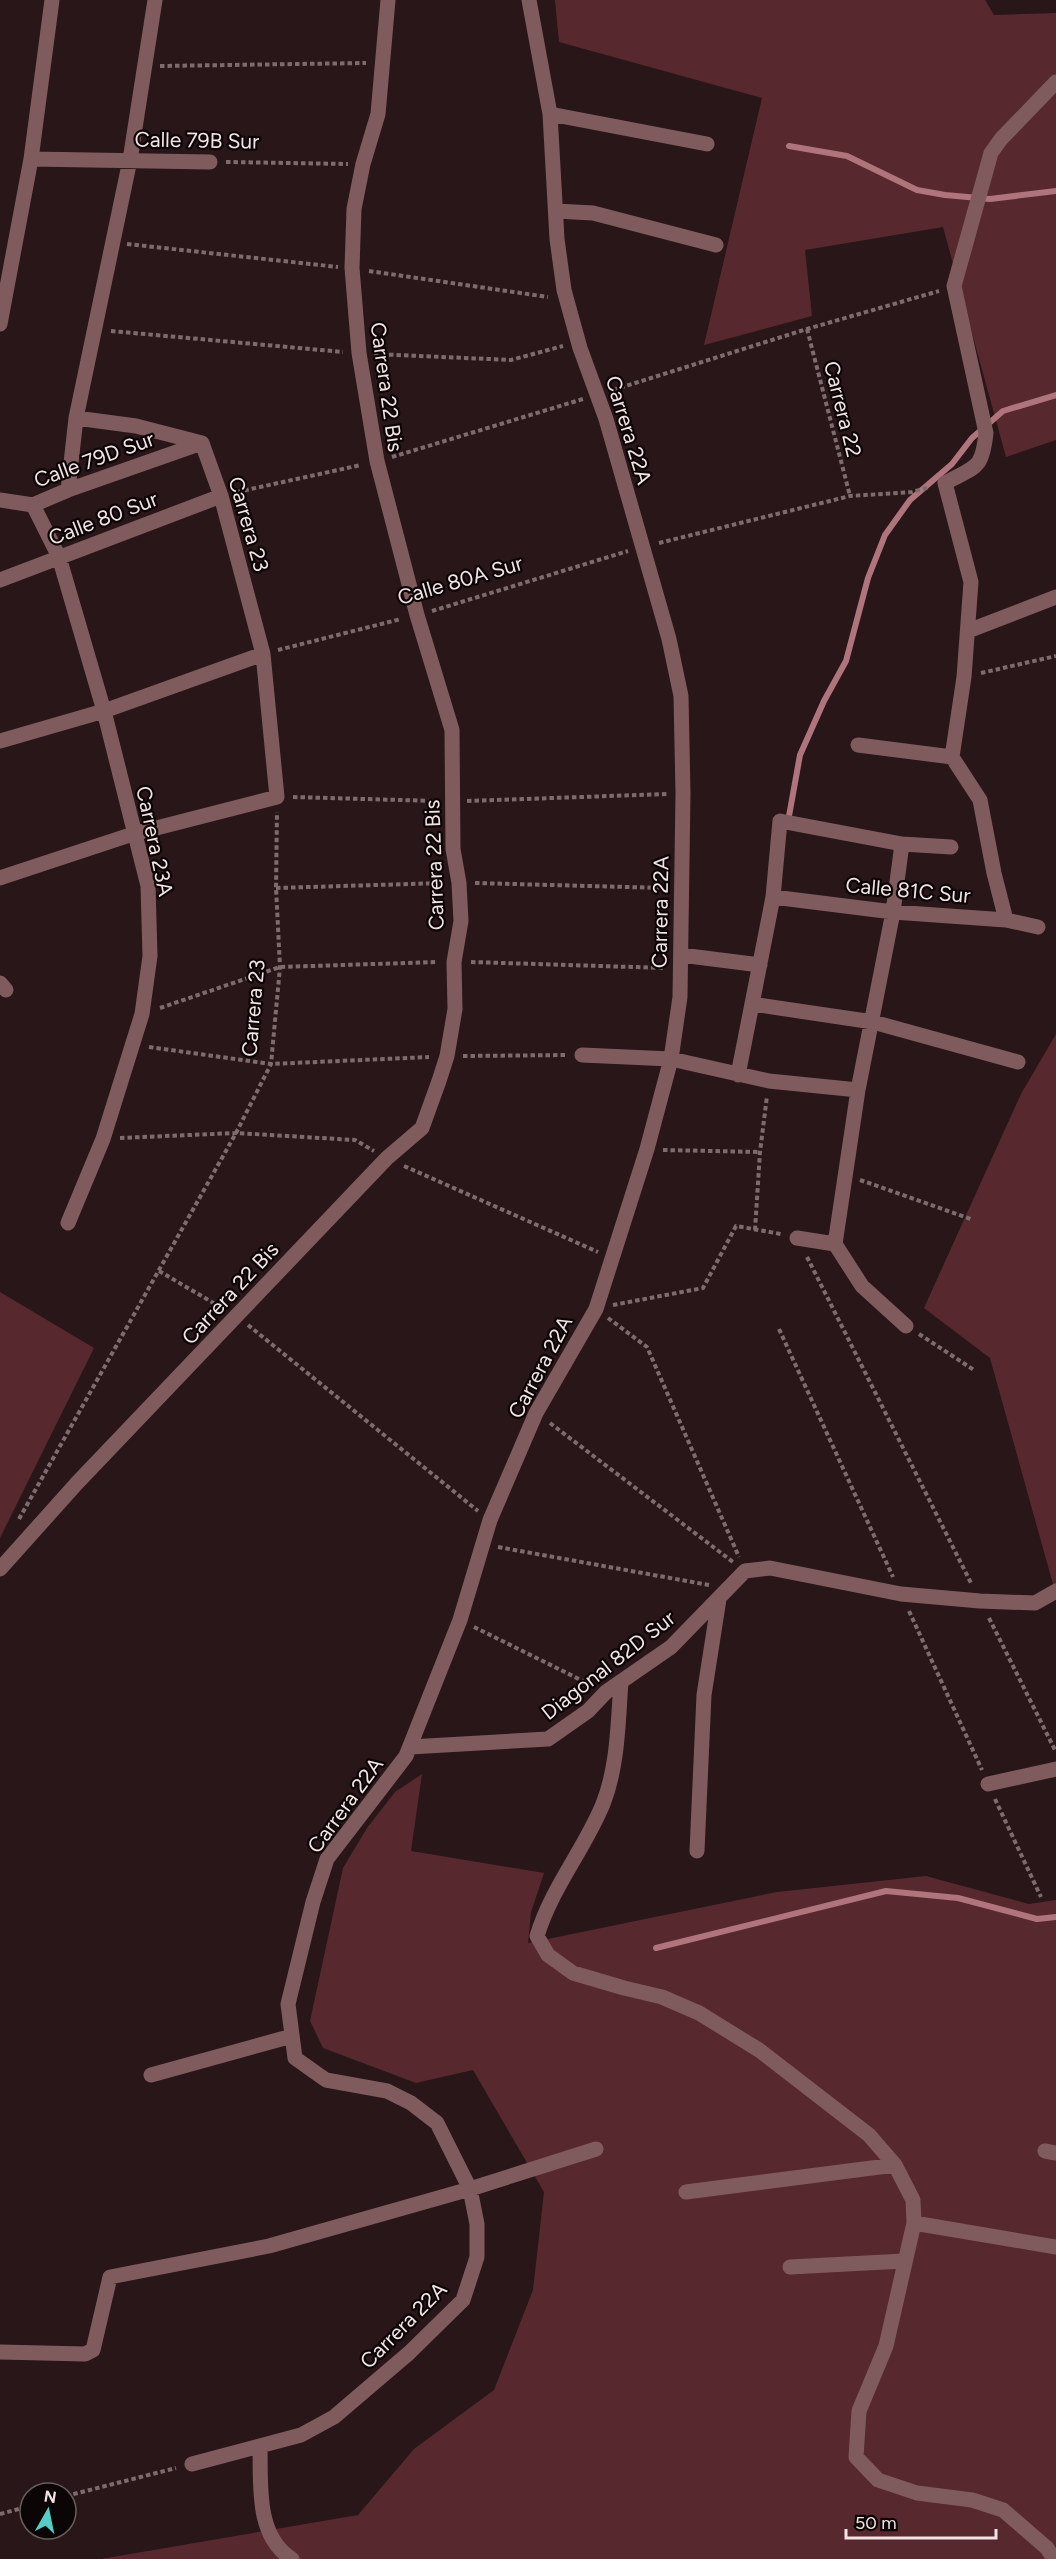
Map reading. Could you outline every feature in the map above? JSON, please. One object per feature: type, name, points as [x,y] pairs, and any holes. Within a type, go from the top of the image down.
[{"type":"street","points":[[0,324],[31,159],[52,0]]},
{"type":"street","points":[[68,490],[76,418],[130,160],[155,0]]},
{"type":"street","name":"Carrera 22 Bis","points":[[0,1569],[77,1483],[387,1158],[422,1128],[447,1056],[455,1009],[454,962],[461,921],[459,883],[453,849],[452,730],[417,615],[376,461],[359,353],[352,268],[354,209],[363,164],[378,114],[388,0]]},
{"type":"street","name":"Carrera 22A","points":[[192,2464],[301,2435],[334,2417],[409,2352],[463,2300],[477,2257],[477,2224],[470,2189],[437,2122],[411,2103],[387,2091],[326,2080],[295,2058],[288,2004],[312,1902],[327,1859],[392,1776],[410,1747],[460,1620],[490,1520],[536,1413],[596,1309],[647,1149],[671,1059],[680,997],[683,793],[681,696],[669,639],[606,419],[578,341],[564,290],[550,114],[529,0]]},
{"type":"street","points":[[1006,920],[980,800],[952,757],[964,677],[971,582],[945,483],[980,462],[984,457],[986,433],[954,286],[991,153],[1001,139],[1056,82]]},
{"type":"street","points":[[550,114],[707,144]]},
{"type":"street","name":"Calle 79B Sur","points":[[31,159],[210,162]]},
{"type":"street","points":[[556,211],[593,213],[716,245]]},
{"type":"street","points":[[76,418],[136,426],[202,443]]},
{"type":"street","name":"Calle 79D Sur","points":[[0,501],[33,505],[68,490],[202,443]]},
{"type":"street","name":"Carrera 23","points":[[202,443],[221,496],[262,654],[277,797]]},
{"type":"street","name":"Calle 80 Sur","points":[[0,580],[221,496]]},
{"type":"street","name":"Carrera 23A","points":[[33,505],[59,557],[104,711],[148,886],[150,956],[142,1014],[103,1139],[68,1222]]},
{"type":"street","points":[[968,630],[1056,597]]},
{"type":"street","points":[[0,741],[104,711],[262,654]]},
{"type":"street","points":[[858,745],[952,757]]},
{"type":"street","points":[[0,878],[134,834],[277,797]]},
{"type":"street","points":[[738,1075],[773,897],[780,821],[902,844],[951,847]]},
{"type":"street","points":[[902,844],[893,912],[858,1090],[835,1244],[862,1286],[906,1326]]},
{"type":"street","name":"Calle 81C Sur","points":[[773,897],[893,912],[1006,920],[1038,927]]},
{"type":"street","points":[[681,961],[760,965]]},
{"type":"street","points":[[752,1004],[873,1022],[1018,1062]]},
{"type":"street","points":[[582,1055],[671,1059],[769,1081],[858,1090]]},
{"type":"street","points":[[797,1238],[835,1244]]},
{"type":"street","points":[[746,1571],[770,1568],[901,1594],[980,1601],[1035,1603],[1056,1591]]},
{"type":"street","name":"Diagonal 82D Sur","points":[[410,1747],[548,1740],[588,1711],[606,1692],[670,1647],[746,1571]]},
{"type":"street","points":[[697,1851],[704,1695],[723,1594]]},
{"type":"street","points":[[621,1682],[616,1751],[603,1804],[545,1910],[537,1936],[548,1955],[573,1973],[624,1989],[662,1996],[699,2013],[759,2050],[869,2135],[895,2165],[913,2200],[914,2223],[886,2346],[860,2411],[856,2457],[878,2480],[916,2493],[972,2500],[1003,2510],[1047,2548],[1054,2559]]},
{"type":"street","points":[[988,1784],[1056,1769]]},
{"type":"street","points":[[151,2075],[292,2036]]},
{"type":"street","points":[[0,2352],[85,2354],[93,2350],[110,2277],[269,2246],[470,2189],[596,2149]]},
{"type":"street","points":[[686,2192],[895,2165]]},
{"type":"street","points":[[914,2223],[1056,2247]]},
{"type":"street","points":[[790,2267],[904,2260]]},
{"type":"street","points":[[260,2446],[264,2518],[273,2540],[292,2559]]},
{"type":"path","points":[[144,66],[381,63]]},
{"type":"path","name":"Calle 79B Sur","points":[[210,162],[363,164]]},
{"type":"path","name":"Carrera 22","points":[[807,328],[850,496]]},
{"type":"path","points":[[93,329],[359,353],[511,360],[578,341]]},
{"type":"path","name":"Calle 80A Sur","points":[[262,654],[417,615],[642,547],[850,496],[912,492],[938,485]]},
{"type":"path","points":[[964,677],[1056,656]]},
{"type":"path","points":[[277,797],[452,802],[683,793]]},
{"type":"path","name":"Carrera 23","points":[[17,1523],[237,1133],[271,1064],[280,968],[276,888],[277,797]]},
{"type":"path","points":[[276,888],[459,883],[682,888]]},
{"type":"path","points":[[142,1014],[280,968],[454,962],[681,961]]},
{"type":"path","points":[[133,1045],[271,1064],[447,1056],[582,1055]]},
{"type":"path","points":[[755,1230],[760,1152],[769,1081]]},
{"type":"path","points":[[647,1149],[760,1152]]},
{"type":"path","points":[[845,1174],[971,1220]]},
{"type":"path","points":[[596,1309],[703,1288],[736,1226],[797,1238],[1056,1752]]},
{"type":"path","points":[[159,1271],[236,1316],[490,1520]]},
{"type":"path","points":[[596,1309],[647,1347],[746,1571]]},
{"type":"path","points":[[906,1326],[974,1370]]},
{"type":"path","points":[[536,1413],[746,1571]]},
{"type":"path","points":[[484,1545],[723,1594]]},
{"type":"path","points":[[460,1620],[606,1692]]},
{"type":"path","points":[[78,2493],[192,2464]]},
{"type":"path","points":[[0,2509],[2,2513],[18,2509]]},
{"type":"shaded area","points":[[555,0],[985,0],[994,15],[1056,13],[1056,440],[1006,457],[943,227],[805,250],[812,316],[704,345],[762,98],[559,42]]},
{"type":"shaded area","points":[[1056,1034],[1056,1595],[990,1358],[924,1308],[1021,1094]]},
{"type":"shaded area","points":[[0,1292],[94,1348],[0,1538]]},
{"type":"shaded area","points":[[422,1774],[411,1851],[544,1873],[531,1912],[528,1943],[777,1892],[926,1876],[1029,1904],[1056,1900],[1056,2559],[101,2559],[358,2515],[414,2449],[494,2390],[533,2290],[544,2192],[473,2070],[416,2083],[323,2048],[310,2021],[343,1868],[367,1828],[395,1792]]},
{"type":"waterway","points":[[789,146],[847,156],[917,190],[945,195],[990,199],[1056,191]]},
{"type":"waterway","points":[[789,816],[800,755],[824,701],[846,661],[868,578],[885,535],[910,500],[952,464],[972,438],[1003,411],[1056,395]]},
{"type":"waterway","points":[[656,1948],[886,1891],[958,1898],[1037,1919],[1056,1917]]}]
